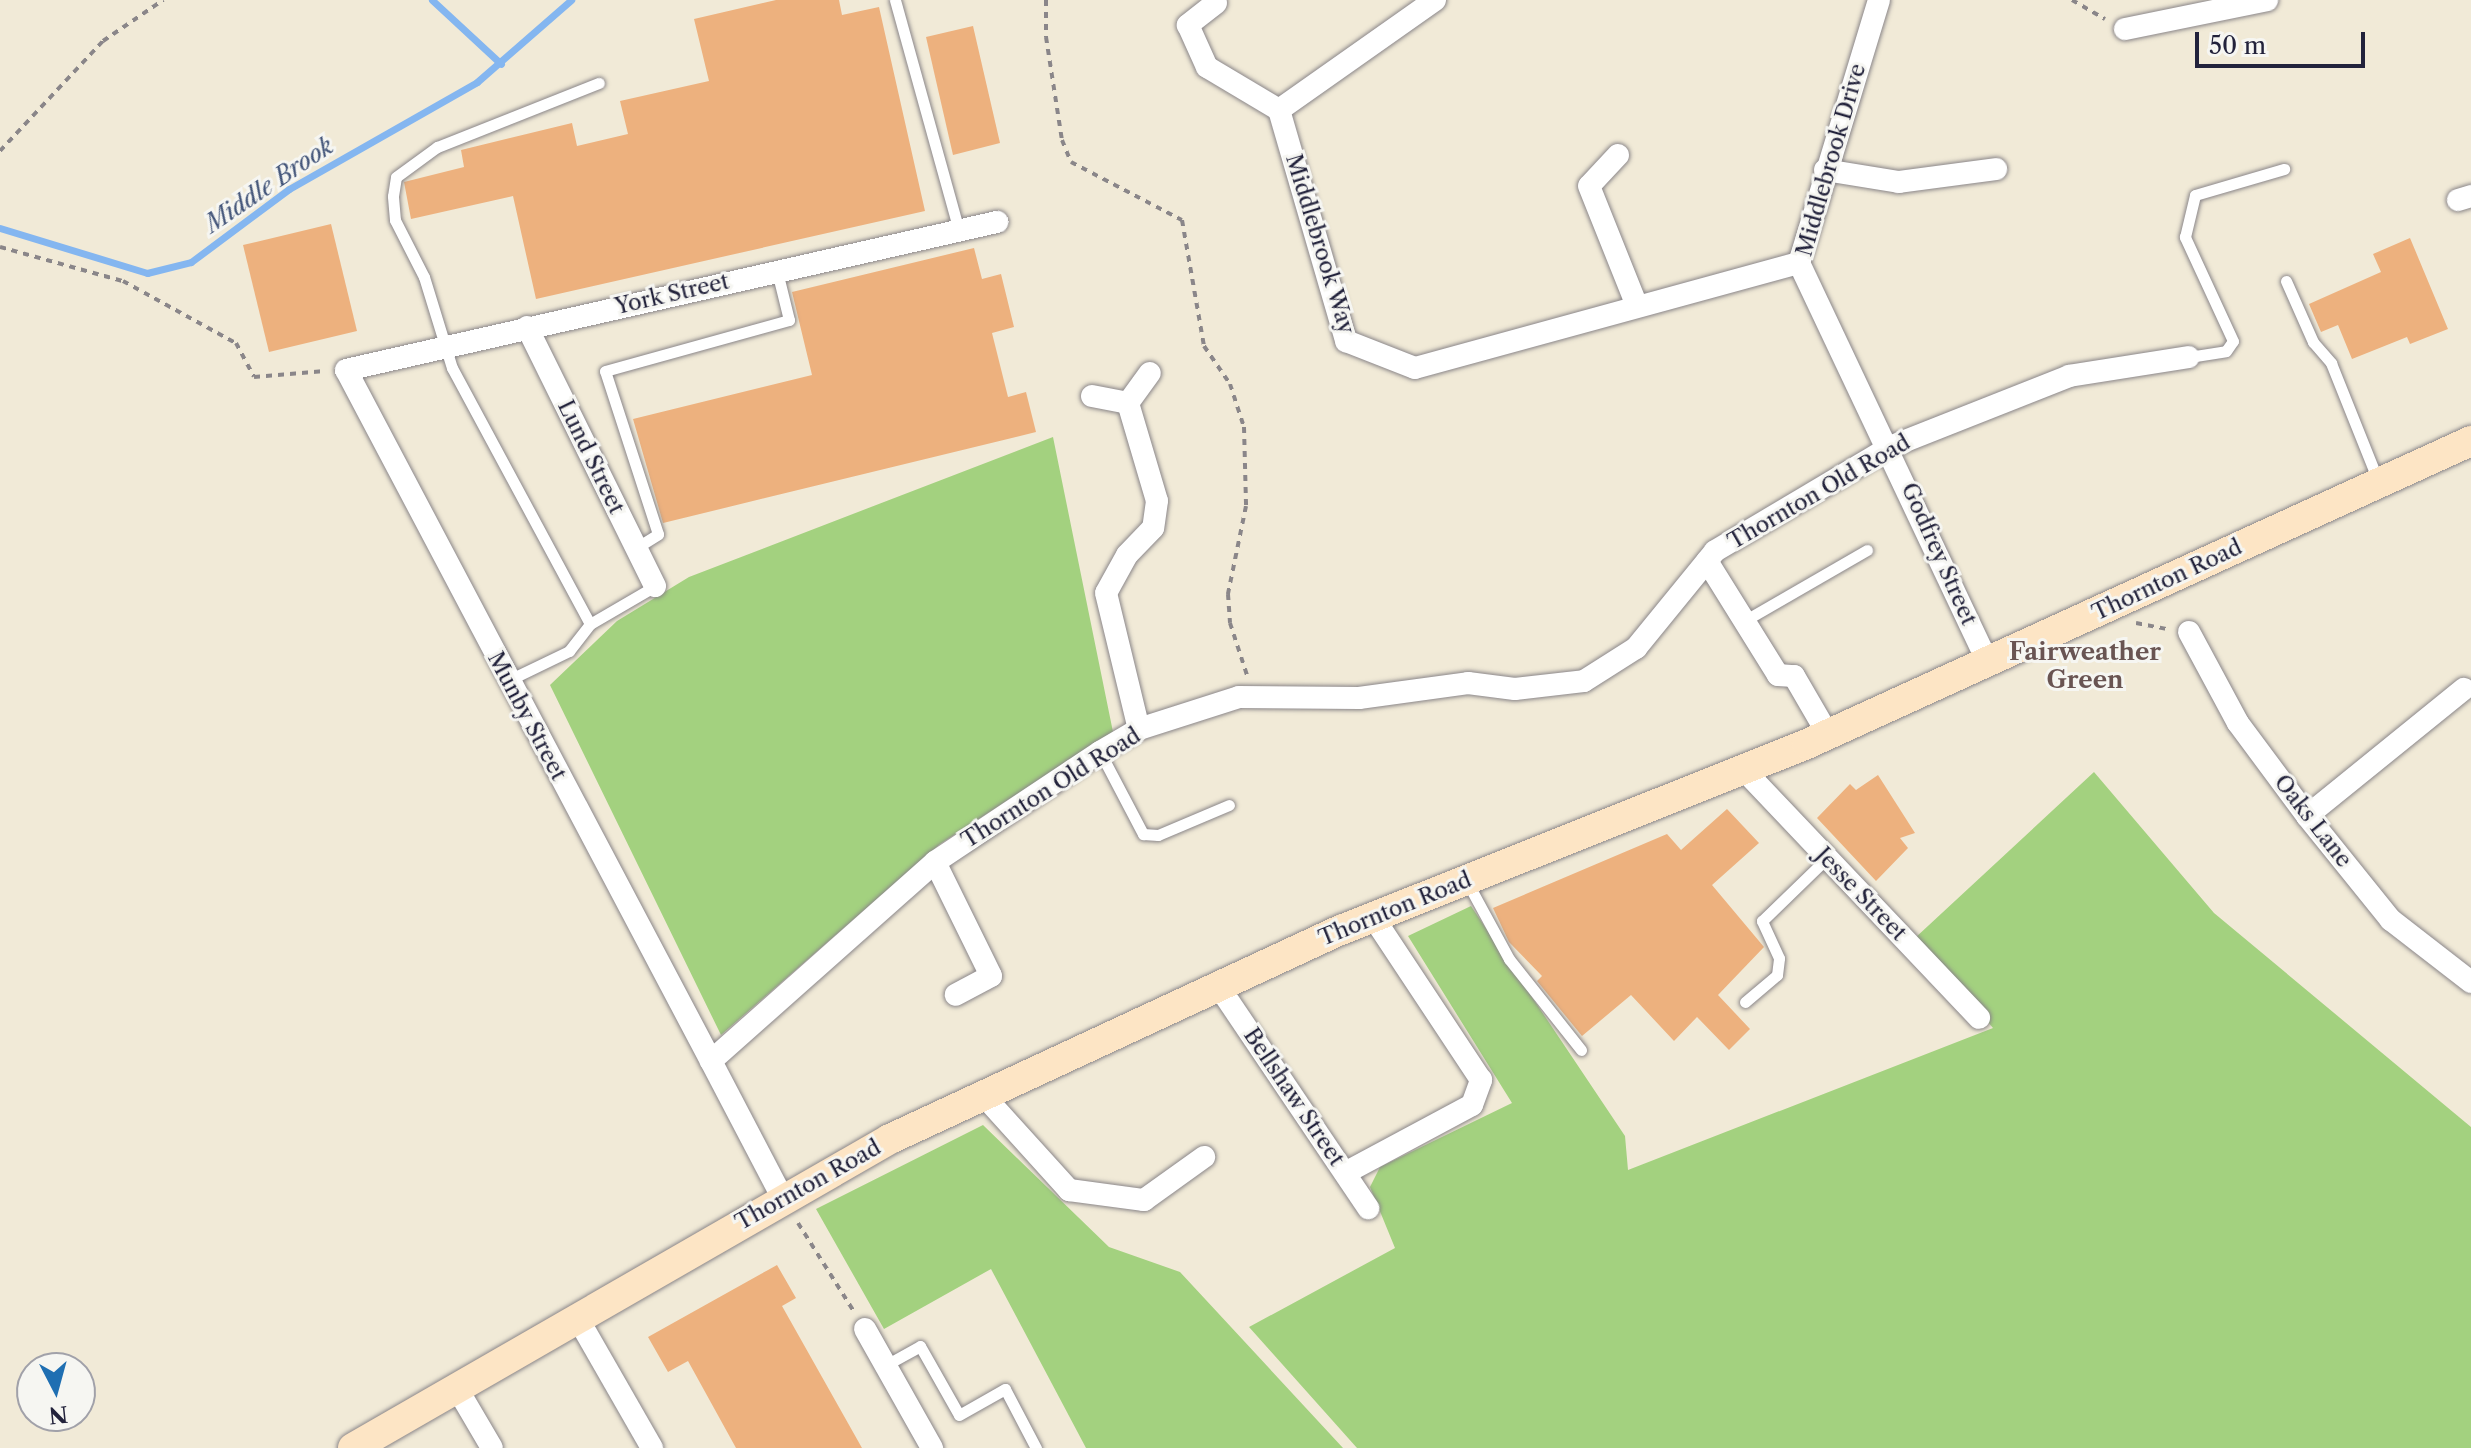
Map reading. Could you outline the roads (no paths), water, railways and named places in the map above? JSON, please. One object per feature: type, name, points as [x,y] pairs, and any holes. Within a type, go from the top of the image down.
[{"type":"main road","name":"Thornton Road","points":[[353,1448],[458,1390],[782,1197],[984,1096],[1373,917],[1827,733],[2471,441]]},
{"type":"street","points":[[1216,3],[1188,25],[1207,67],[1279,110],[1435,0]]},
{"type":"street","name":"Middlebrook Drive","points":[[1879,0],[1799,263],[1890,447]]},
{"type":"street","points":[[2125,29],[2267,0]]},
{"type":"street","name":"Middlebrook Way","points":[[1279,110],[1346,341],[1415,368],[1799,263]]},
{"type":"street","points":[[1618,155],[1589,186],[1637,306]]},
{"type":"street","points":[[1825,170],[1899,182],[1996,169]]},
{"type":"street","name":"York Street","points":[[346,370],[997,222]]},
{"type":"street","name":"Lund Street","points":[[527,327],[655,586]]},
{"type":"street","name":"Thornton Old Road","points":[[711,1061],[935,862],[1139,729],[1251,697],[1359,698],[1468,683],[1515,689],[1584,681],[1636,648],[1707,561],[1890,447],[2069,376],[2189,357]]},
{"type":"street","name":"Munby Street","points":[[346,370],[711,1061]]},
{"type":"street","points":[[1128,403],[1150,373]]},
{"type":"street","points":[[1092,396],[1128,403]]},
{"type":"street","points":[[1128,403],[1157,501],[1153,528],[1127,555],[1106,593],[1139,729]]},
{"type":"street","name":"Godfrey Street","points":[[1890,447],[1988,662]]},
{"type":"street","points":[[1707,561],[1778,675],[1794,676],[1827,733]]},
{"type":"street","name":"Oaks Lane","points":[[2189,632],[2238,723],[2307,816],[2391,920],[2469,976]]},
{"type":"street","points":[[2307,816],[2464,689]]},
{"type":"street","name":"Jesse Street","points":[[1743,769],[1979,1018]]},
{"type":"street","points":[[935,862],[991,976],[956,995]]},
{"type":"street","points":[[1345,1173],[1472,1105],[1481,1080],[1373,917]]},
{"type":"street","name":"Bellshaw Street","points":[[1219,987],[1368,1208]]},
{"type":"street","points":[[711,1061],[782,1197]]},
{"type":"street","points":[[984,1096],[1069,1190],[1144,1200],[1204,1157]]},
{"type":"street","points":[[577,1317],[652,1448]]},
{"type":"street","points":[[865,1329],[932,1448]]},
{"type":"street","points":[[458,1390],[492,1448]]},
{"type":"lane","points":[[895,0],[959,230]]},
{"type":"lane","points":[[590,624],[445,346],[424,277],[395,220],[396,177],[437,147],[599,83]]},
{"type":"lane","points":[[2189,357],[2226,351],[2233,341],[2185,237],[2195,195],[2284,169]]},
{"type":"lane","points":[[636,548],[658,534],[605,371],[789,320],[777,271]]},
{"type":"lane","points":[[2286,281],[2313,342],[2331,363],[2379,483]]},
{"type":"lane","points":[[1744,621],[1867,550]]},
{"type":"lane","points":[[508,681],[569,651],[590,624],[655,586]]},
{"type":"lane","points":[[1100,752],[1143,834],[1158,835],[1229,805]]},
{"type":"lane","points":[[1745,1002],[1777,975],[1779,958],[1762,921],[1827,858]]},
{"type":"lane","points":[[1466,880],[1509,959],[1581,1050]]},
{"type":"lane","points":[[886,1365],[920,1346],[959,1415],[1005,1389],[1036,1448]]},
{"type":"waterway","points":[[432,0],[501,64]]},
{"type":"waterway","name":"Middle Brook","points":[[0,228],[147,273],[191,262],[289,189],[477,82],[571,0]]},
{"type":"district","name":"Fairweather Green","points":[[2085,666]]}]
